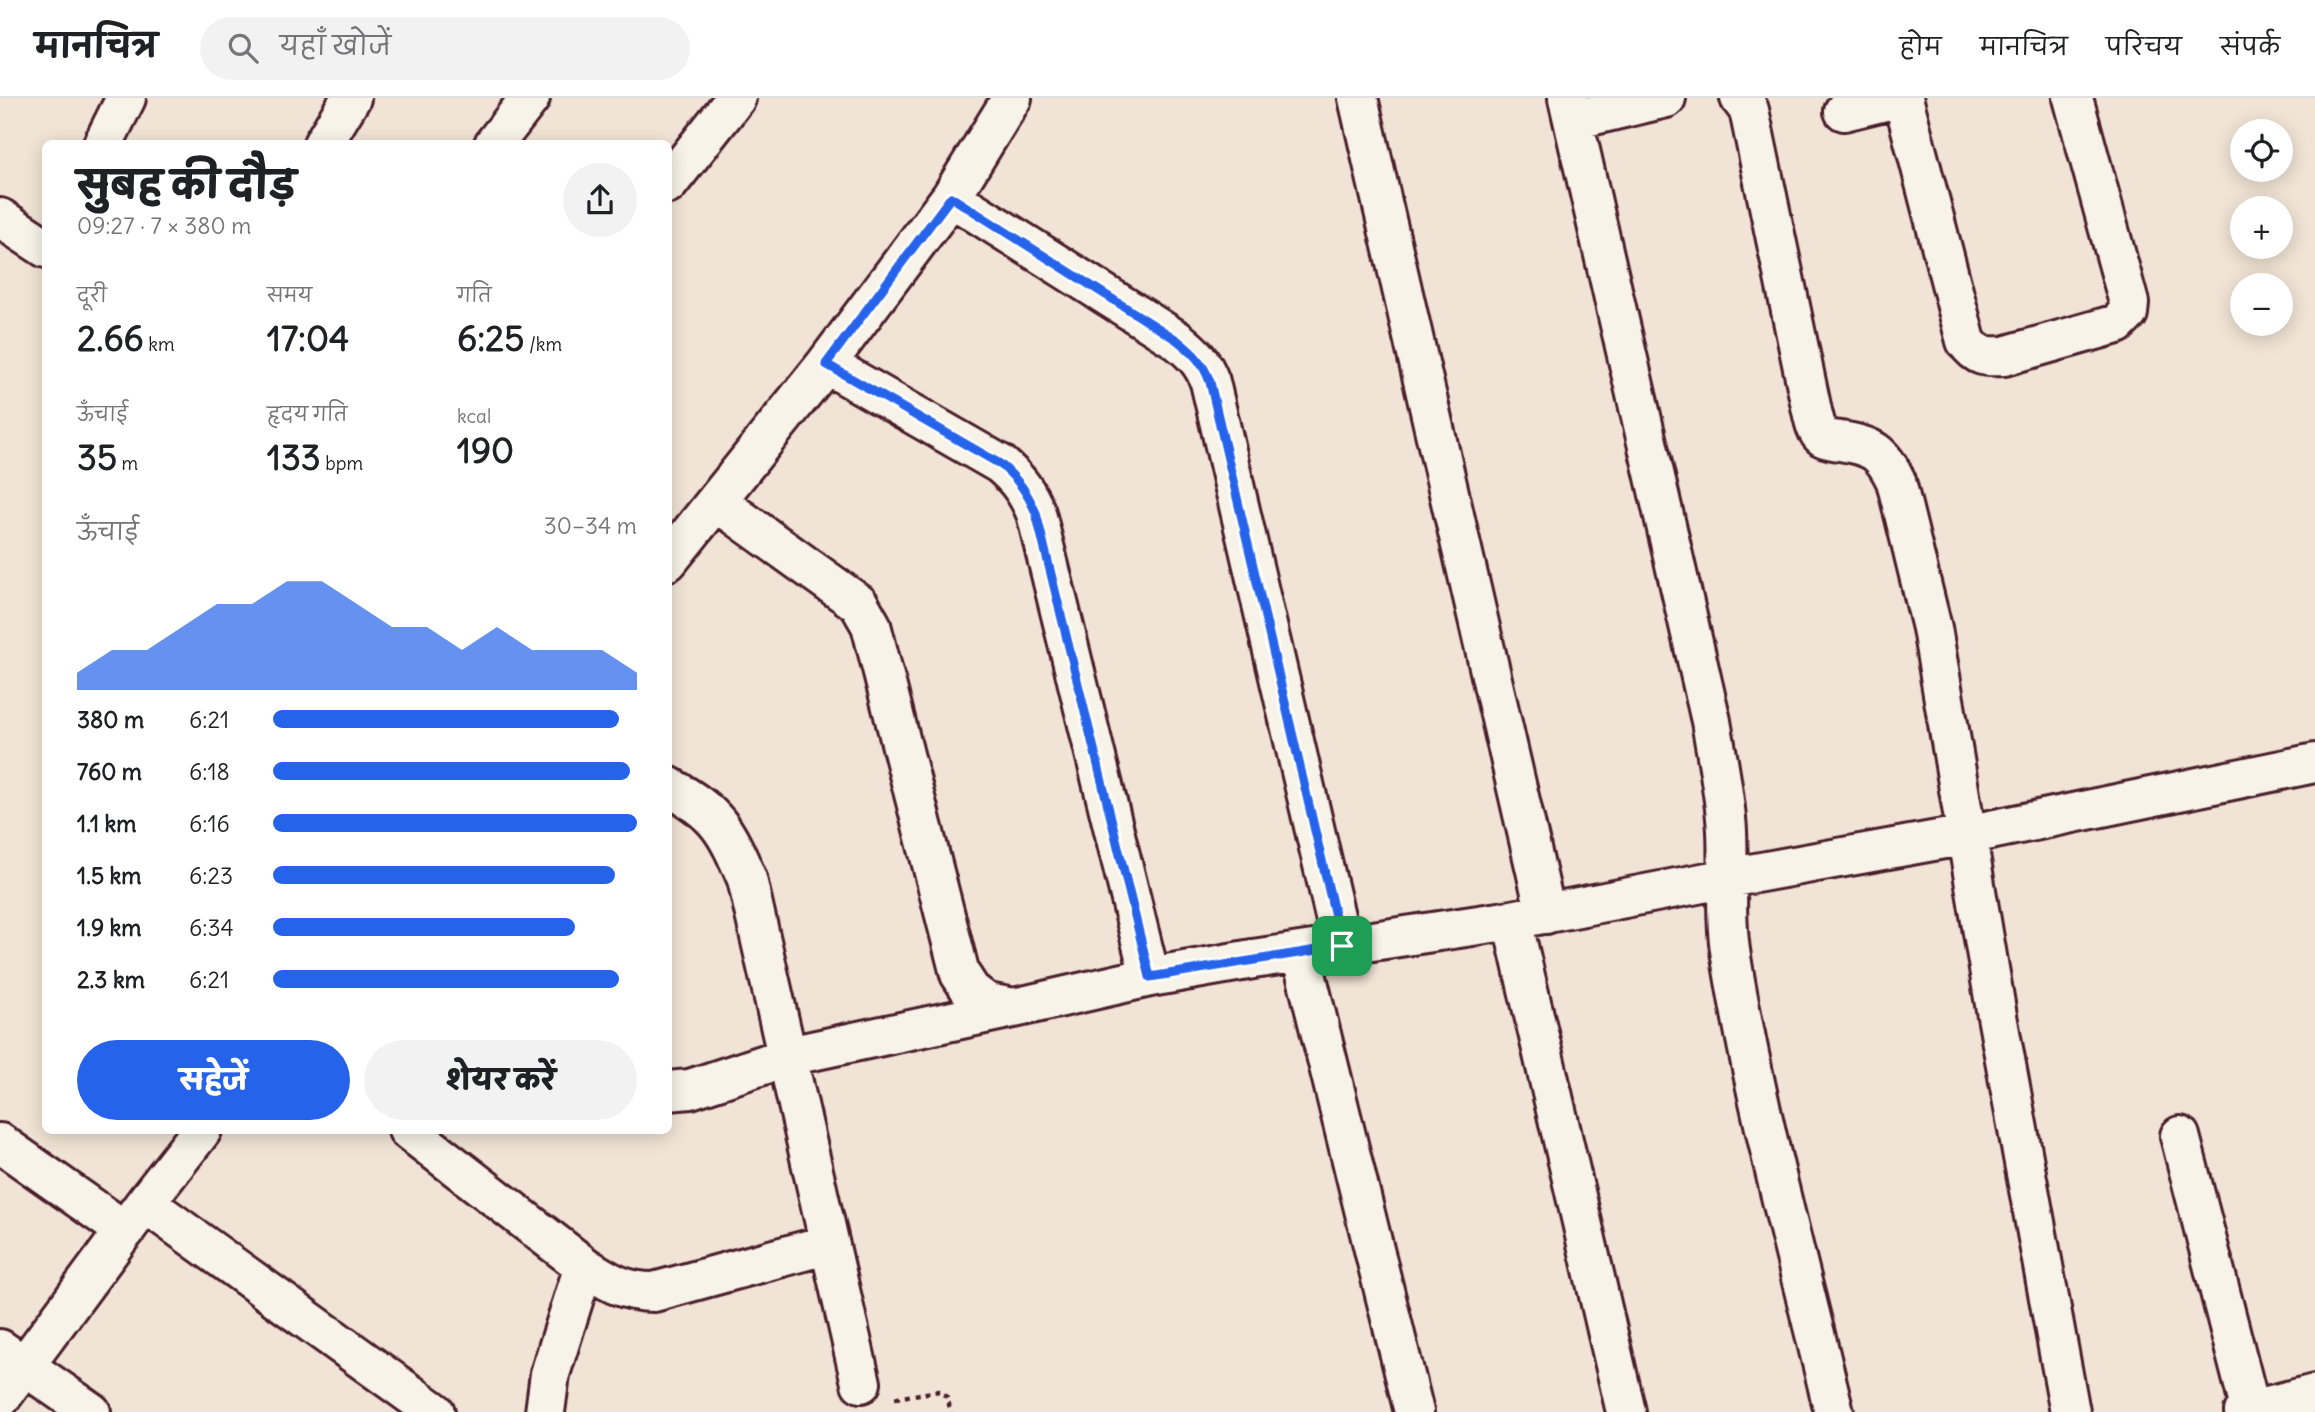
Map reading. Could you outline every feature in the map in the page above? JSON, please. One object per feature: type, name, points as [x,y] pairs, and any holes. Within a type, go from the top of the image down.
[{"type":"street","points":[[105,140],[126,98]]},
{"type":"street","points":[[325,140],[351,98]]},
{"type":"street","points":[[497,140],[530,98]]},
{"type":"street","points":[[672,179],[736,98]]},
{"type":"street","points":[[672,556],[826,364],[951,197],[1012,98]]},
{"type":"street","points":[[1358,98],[1529,917],[1626,1412]]},
{"type":"street","points":[[1667,98],[1571,109],[1711,721],[1723,790],[1728,933],[1760,1105],[1834,1412]]},
{"type":"street","points":[[1740,98],[1749,110],[1818,431],[1827,439],[1861,444],[1875,450],[1888,463],[1896,481],[1932,628],[1997,1016],[2070,1412]]},
{"type":"street","points":[[1844,111],[1896,98]]},
{"type":"street","points":[[1903,98],[1966,341],[1973,351],[1986,357],[2004,356],[2117,324],[2128,313],[2129,303],[2073,98]]},
{"type":"street","points":[[951,197],[1177,340],[1204,366],[1210,382],[1342,946]]},
{"type":"street","points":[[0,218],[42,245]]},
{"type":"street","points":[[826,364],[1000,464],[1018,478],[1028,494],[1036,513],[1150,977]]},
{"type":"street","points":[[717,502],[859,604],[871,625],[960,974],[971,990],[987,1003],[1014,1008]]},
{"type":"street","points":[[672,1091],[690,1089],[793,1055],[1150,977],[1529,917],[1966,835],[2315,763]]},
{"type":"street","points":[[672,788],[694,801],[713,817],[729,838],[747,878],[861,1383]]},
{"type":"street","points":[[1301,953],[1414,1412]]},
{"type":"street","points":[[0,1399],[12,1357],[135,1217],[199,1134]]},
{"type":"street","points":[[413,1134],[584,1266],[610,1283],[634,1292],[654,1292],[830,1244]]},
{"type":"street","points":[[2180,1136],[2249,1411],[2315,1394]]},
{"type":"street","points":[[0,1143],[135,1217],[435,1412]]},
{"type":"street","points":[[545,1412],[550,1374],[584,1266]]},
{"type":"street","points":[[12,1357],[91,1412]]},
{"type":"path","points":[[861,1383],[867,1394],[877,1402],[939,1391],[947,1397],[951,1412]]},
{"type":"route","points":[[951,197],[1177,340],[1204,366],[1210,382],[1342,946],[1150,977],[1036,513],[1028,494],[1018,478],[1000,464],[826,364],[951,197]]}]
